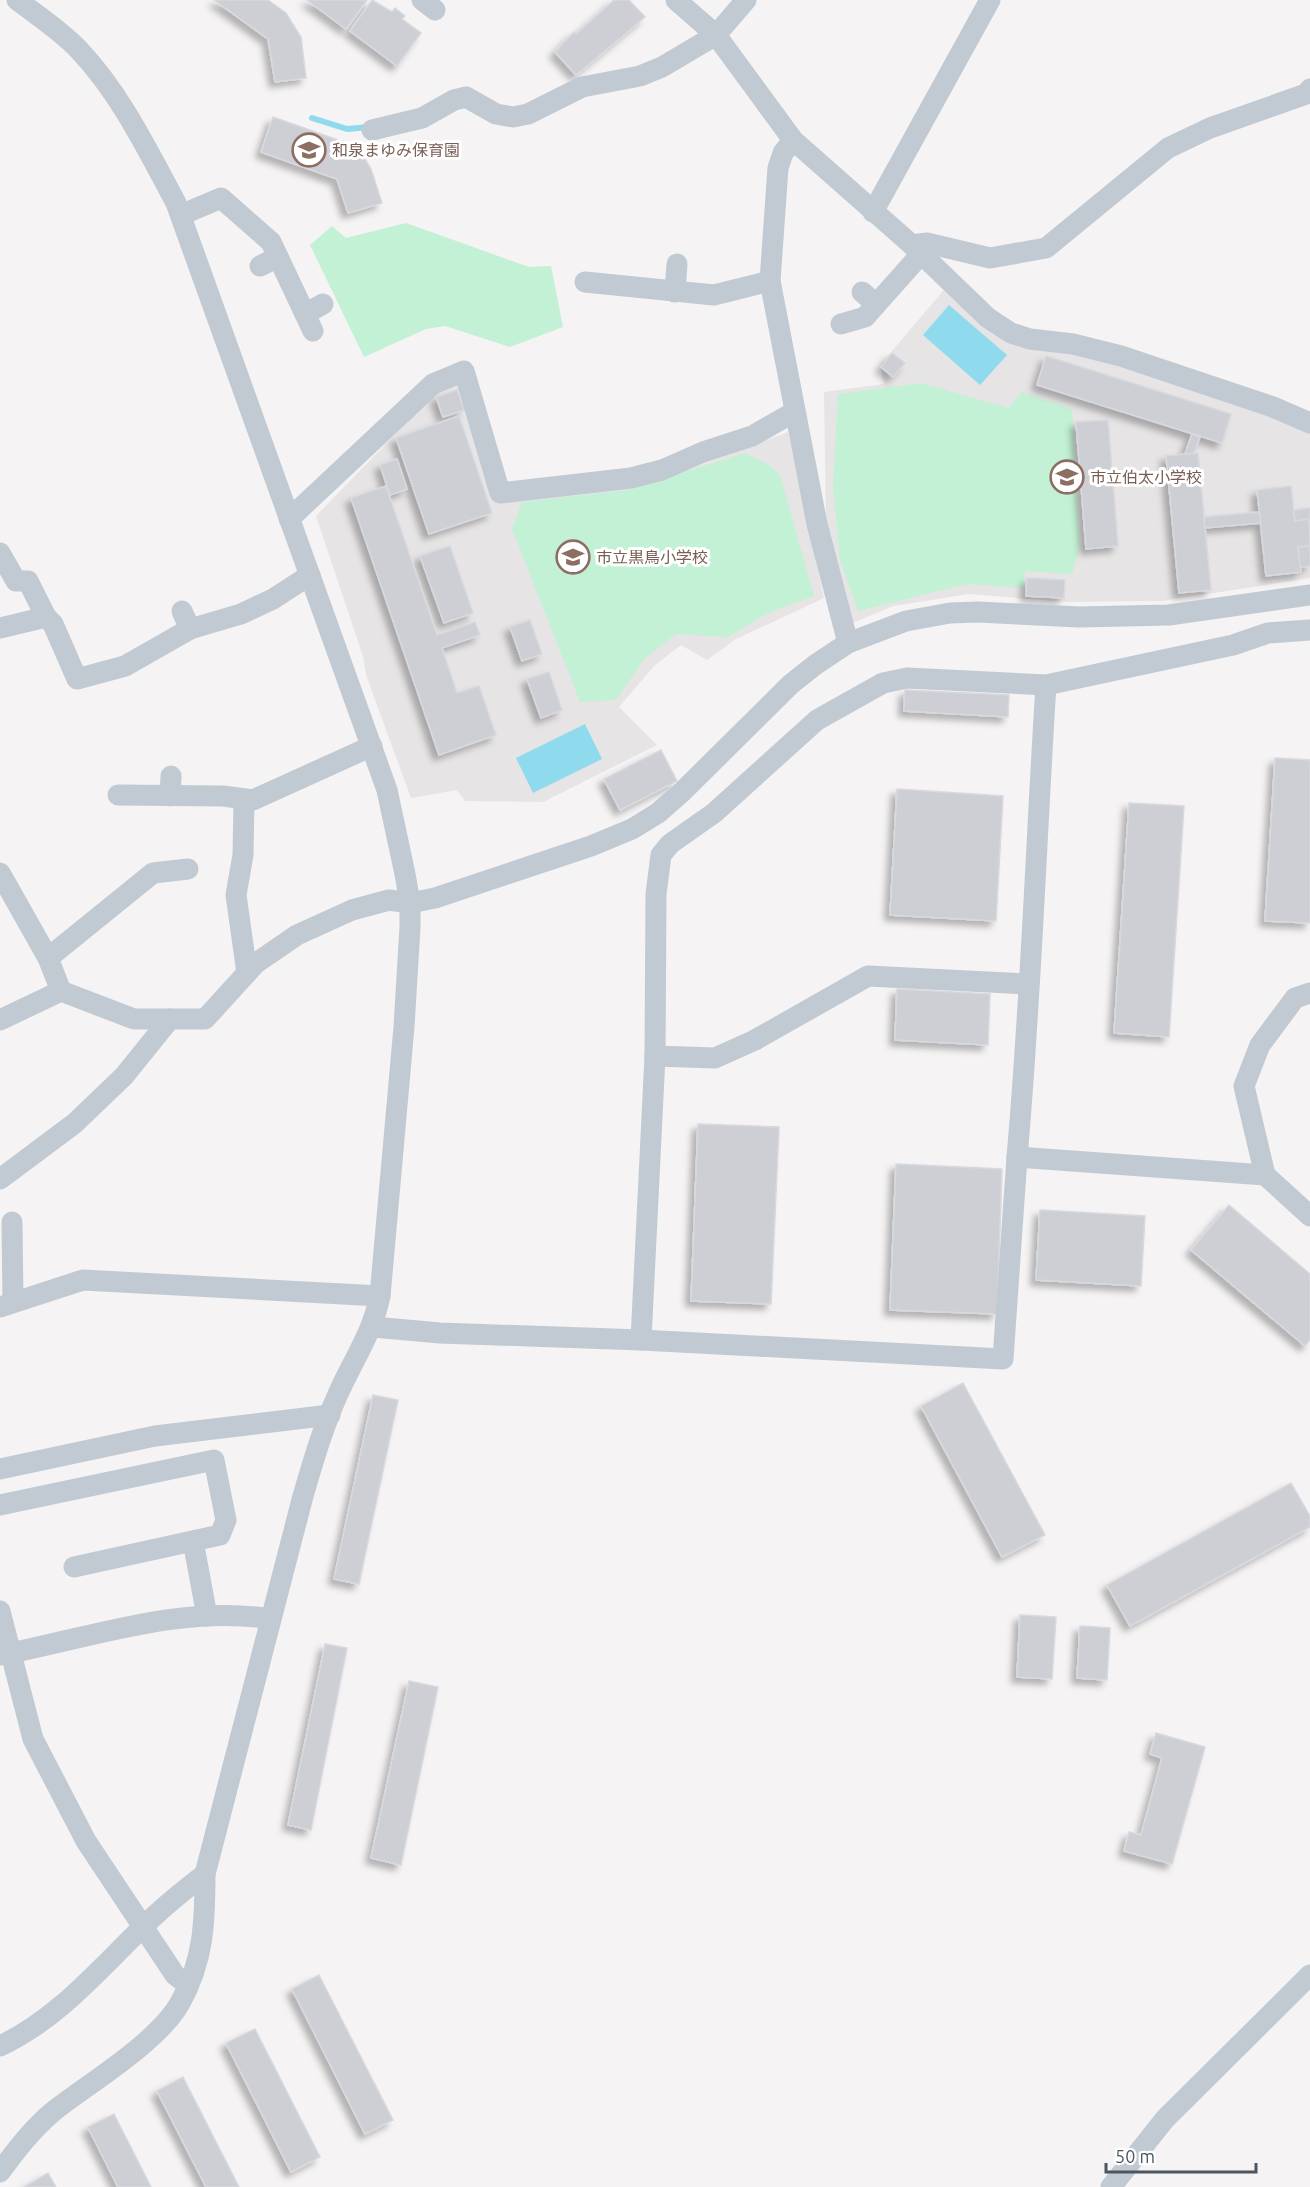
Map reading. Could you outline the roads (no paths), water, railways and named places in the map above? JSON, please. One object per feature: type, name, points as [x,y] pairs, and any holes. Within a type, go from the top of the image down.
[{"type":"street","points":[[0,2172],[27,2135],[157,2031],[180,2005],[188,1985],[205,1932],[205,1874],[303,1496],[330,1416],[373,1327],[380,1296],[404,1027],[410,903],[393,814],[372,746],[181,215],[151,155],[114,96],[79,50],[17,0]]},
{"type":"street","points":[[676,0],[716,35],[793,141],[917,250],[988,318],[1011,333],[1030,339],[1073,344],[1121,356],[1273,407],[1310,423]]},
{"type":"street","points":[[372,130],[422,118],[454,100],[466,98],[496,114],[513,117],[528,114],[582,87],[640,76],[662,67],[716,35],[746,0]]},
{"type":"street","points":[[873,212],[990,0]]},
{"type":"street","points":[[841,324],[865,317],[869,298],[917,250],[927,243],[990,258],[1046,248],[1168,148],[1220,124],[1308,91]]},
{"type":"street","points":[[793,141],[783,153],[778,168],[770,281],[817,524],[848,643]]},
{"type":"street","points":[[181,215],[221,198],[272,242],[269,261],[313,316]]},
{"type":"street","points":[[675,292],[677,264]]},
{"type":"street","points":[[585,282],[714,295],[770,281]]},
{"type":"street","points":[[290,519],[433,384],[464,371],[500,493],[631,478],[662,470],[703,452],[752,436],[794,412]]},
{"type":"street","points":[[0,553],[16,581],[28,581],[46,617],[53,624],[77,679],[125,666],[186,620],[241,614],[273,599],[310,575]]},
{"type":"street","points":[[0,873],[48,958],[62,991],[134,1019],[205,1019],[255,963],[297,935],[352,910],[389,900],[410,903],[435,898],[591,846],[632,829],[658,813],[682,792],[791,684],[848,643],[906,621],[950,613],[1158,616],[1215,610],[1310,595]]},
{"type":"street","points":[[0,628],[46,617]]},
{"type":"street","points":[[641,1340],[655,1056],[658,871],[661,855],[670,844],[714,813],[817,720],[883,682],[907,678],[1046,685],[1233,645],[1268,633],[1310,630]]},
{"type":"street","points":[[373,1327],[440,1334],[641,1340],[1003,1359],[1026,1050],[1027,984],[1046,685]]},
{"type":"street","points":[[118,795],[170,786],[253,800],[372,746]]},
{"type":"street","points":[[244,800],[243,855],[236,895],[247,973]]},
{"type":"street","points":[[48,958],[153,873],[188,869]]},
{"type":"street","points":[[655,1056],[715,1058],[755,1040],[868,976],[1027,984]]},
{"type":"street","points":[[0,1020],[62,991]]},
{"type":"street","points":[[1310,993],[1295,998],[1260,1045],[1244,1086],[1265,1175],[1310,1216]]},
{"type":"street","points":[[0,1179],[75,1123],[124,1076],[170,1019]]},
{"type":"street","points":[[1017,1157],[1265,1175]]},
{"type":"street","points":[[12,1222],[6,1248],[7,1305],[83,1280],[380,1296]]},
{"type":"street","points":[[0,1469],[155,1436],[330,1416]]},
{"type":"street","points":[[0,1505],[214,1460],[226,1520],[220,1535],[74,1567]]},
{"type":"street","points":[[193,1541],[207,1616]]},
{"type":"street","points":[[0,1611],[5,1654],[33,1739],[86,1841],[175,1975],[188,1985]]},
{"type":"street","points":[[5,1654],[154,1623],[207,1616],[271,1619]]},
{"type":"street","points":[[0,2058],[8,2043],[64,2006],[144,1926],[205,1874]]},
{"type":"street","points":[[1111,2187],[1165,2119],[1310,1975]]},
{"type":"water","points":[[949,305],[1007,355],[980,385],[923,335]]},
{"type":"water","points":[[585,724],[602,759],[533,793],[516,758]]},
{"type":"waterway","points":[[312,118],[347,129],[370,127]]},
{"type":"place","name":"和泉まゆみ保育園","points":[[309,150]]},
{"type":"place","name":"市立伯太小学校","points":[[1067,477]]},
{"type":"place","name":"市立黒鳥小学校","points":[[573,557]]}]
